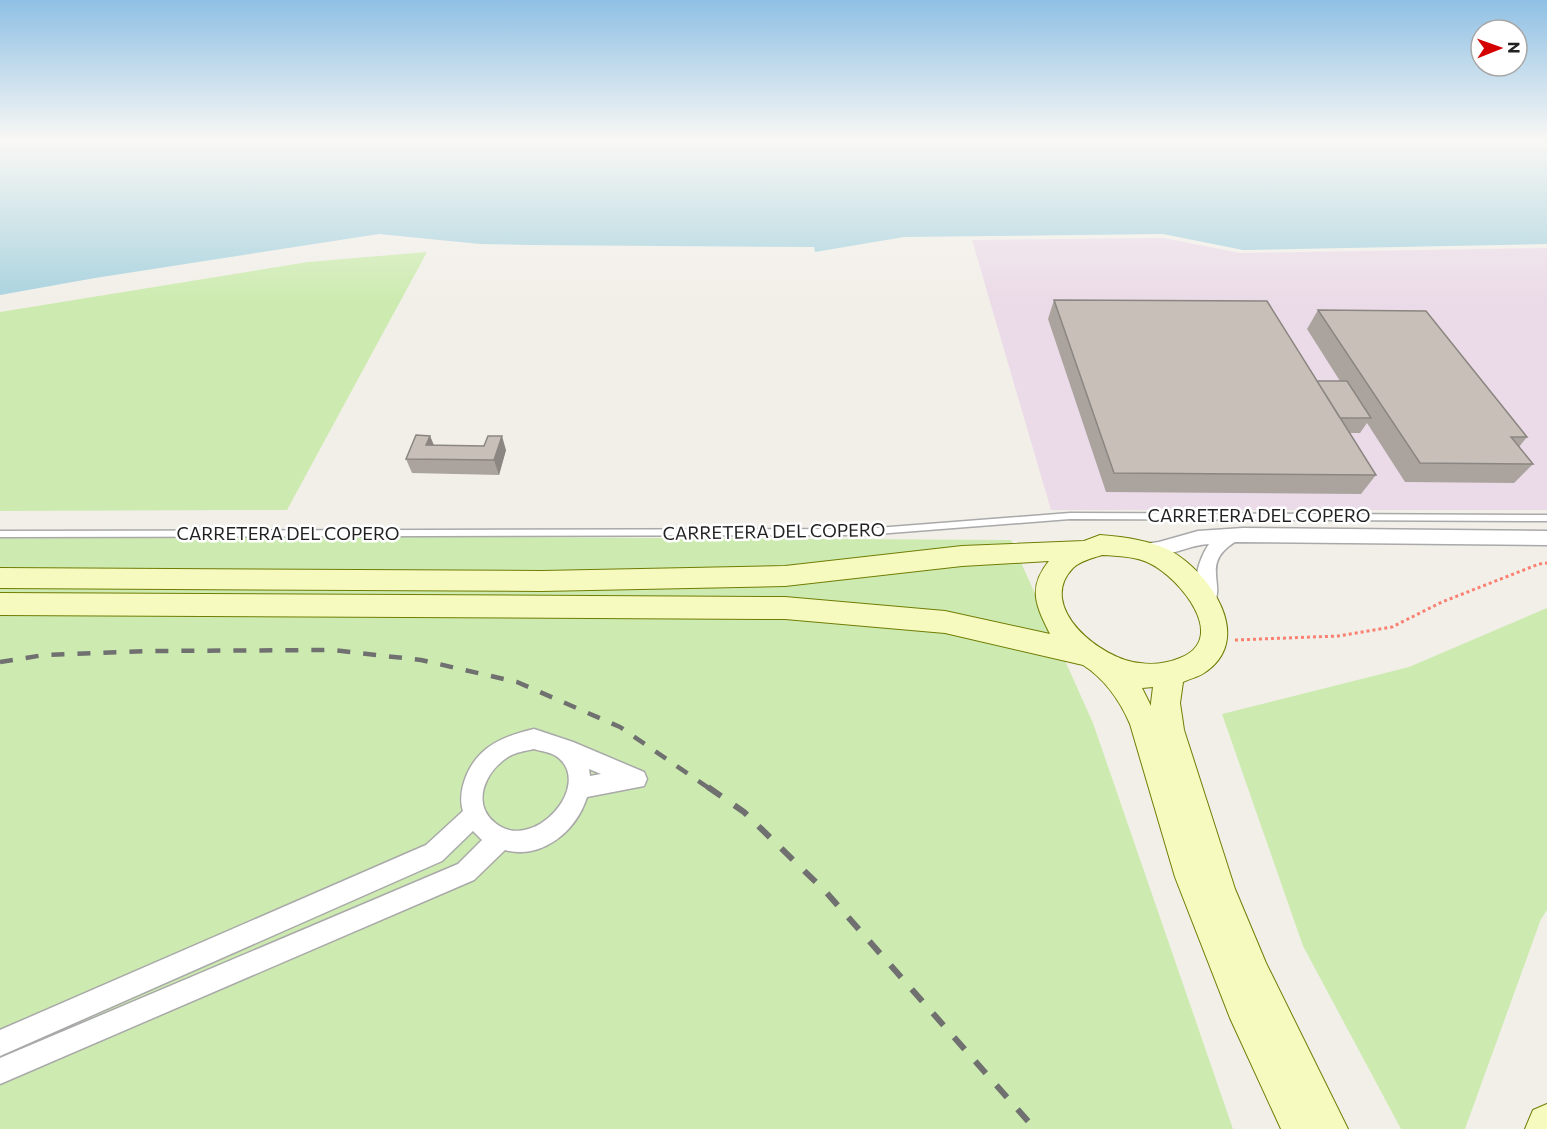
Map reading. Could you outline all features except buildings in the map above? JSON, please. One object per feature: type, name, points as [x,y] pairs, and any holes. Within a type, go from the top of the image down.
[{"type":"main road","points":[[0,578],[542,581],[785,576],[962,556],[1081,550],[1100,545],[1143,550],[1180,570],[1195,583],[1207,599],[1215,627],[1213,640],[1204,656],[1190,668],[1170,675],[1139,675],[1096,660],[945,622],[785,608],[0,604]]},
{"type":"main road","points":[[1081,550],[1063,560],[1052,575],[1047,594],[1052,615],[1065,636],[1096,660],[1134,699],[1145,724],[1192,877],[1243,1005],[1301,1129]]},
{"type":"main road","points":[[1170,675],[1165,691],[1165,712],[1169,732],[1227,912],[1292,1056],[1328,1129]]},
{"type":"main road","points":[[1545,1129],[1547,1124]]},
{"type":"street","points":[[1143,550],[1159,549],[1198,538],[1231,536],[1547,538]]},
{"type":"street","points":[[1207,599],[1205,581],[1208,561],[1217,545],[1231,536]]},
{"type":"street","points":[[566,749],[573,756],[580,771],[581,788],[576,803],[565,820],[549,832],[519,842],[500,839],[483,830],[474,815],[471,805],[473,787],[481,770],[495,753],[513,743],[534,739],[551,741],[636,779],[581,788]]},
{"type":"street","points":[[0,1043],[434,853],[474,815]]},
{"type":"street","points":[[0,1071],[466,872],[500,839]]},
{"type":"lane","name":"CARRETERA DEL COPERO","points":[[0,534],[864,532],[1070,516],[1547,518]]},
{"type":"path","points":[[1213,640],[1338,636],[1392,627],[1442,602],[1539,564],[1547,563]]},
{"type":"shaded area","points":[[1164,238],[1240,253],[1547,248],[1547,510],[1051,510],[972,240]]},
{"type":"green space","points":[[427,252],[287,510],[0,511],[0,312],[308,262]]},
{"type":"green space","points":[[0,534],[1011,540],[1093,723],[1233,1129],[0,1129]]},
{"type":"green space","points":[[1547,608],[1547,910],[1541,919],[1465,1129],[1401,1129],[1303,946],[1222,714],[1409,667]]},
{"type":"water","points":[[0,195],[1547,195],[1547,244],[1243,250],[1163,234],[904,237],[815,252],[814,247],[480,244],[379,234],[0,295]]},
{"type":"railway","points":[[0,662],[44,655],[148,651],[332,650],[421,660],[517,682],[620,727],[710,789]]},
{"type":"railway","points":[[708,787],[744,812],[826,892],[1035,1129]]}]
